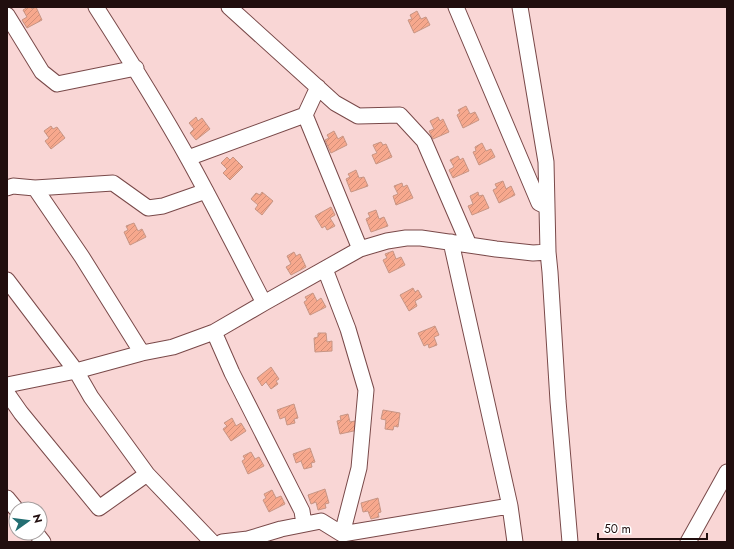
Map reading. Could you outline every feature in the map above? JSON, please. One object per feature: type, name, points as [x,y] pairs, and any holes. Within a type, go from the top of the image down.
[{"type":"street","points":[[96,7],[136,68],[188,158],[264,302]]},
{"type":"street","points":[[229,7],[335,103],[358,116],[400,115],[424,141],[469,245]]},
{"type":"street","points":[[456,7],[539,203],[547,207]]},
{"type":"street","points":[[520,7],[546,162],[548,252],[558,401],[570,542]]},
{"type":"street","points":[[7,15],[42,72],[57,84],[136,68]]},
{"type":"street","points":[[188,158],[305,115],[318,87]]},
{"type":"street","points":[[305,115],[360,249]]},
{"type":"street","points":[[7,188],[13,186],[35,188],[113,183],[148,208],[163,206],[206,191]]},
{"type":"street","points":[[35,188],[82,257],[142,353]]},
{"type":"street","points":[[7,385],[76,371],[142,353],[173,347],[214,332],[264,302],[360,249],[387,241],[406,238],[421,238],[496,249],[548,252]]},
{"type":"street","points":[[451,242],[510,506],[515,542]]},
{"type":"street","points":[[325,269],[348,329],[366,390],[359,468],[342,534]]},
{"type":"street","points":[[7,280],[76,371],[91,397],[146,474],[212,542]]},
{"type":"street","points":[[214,332],[232,373],[302,511],[304,524]]},
{"type":"street","points":[[7,393],[99,508],[146,474]]},
{"type":"street","points":[[688,542],[727,472]]},
{"type":"street","points":[[222,542],[249,540],[281,529],[320,521],[342,534],[510,506]]},
{"type":"building","points":[[31,7],[32,9],[36,7],[42,20],[27,28],[22,20],[27,17],[23,10]]},
{"type":"building","points":[[417,11],[421,19],[426,17],[430,25],[414,33],[408,20],[412,19],[410,15]]},
{"type":"building","points":[[466,106],[470,114],[475,112],[479,120],[463,128],[457,115],[460,113],[458,110]]},
{"type":"building","points":[[196,117],[198,121],[202,118],[210,129],[196,140],[190,133],[194,129],[189,123]]},
{"type":"building","points":[[438,117],[440,121],[443,119],[449,132],[433,139],[429,131],[434,129],[430,121]]},
{"type":"building","points":[[51,126],[53,129],[57,127],[65,138],[51,149],[45,141],[49,138],[44,131]]},
{"type":"building","points":[[334,131],[338,139],[343,136],[347,145],[331,153],[325,140],[329,138],[327,135]]},
{"type":"building","points":[[381,142],[383,145],[386,144],[392,157],[376,164],[372,155],[377,153],[373,145]]},
{"type":"building","points":[[482,143],[486,151],[491,149],[495,157],[479,165],[473,152],[476,151],[475,147]]},
{"type":"building","points":[[458,156],[460,160],[463,158],[469,171],[453,178],[449,170],[454,167],[450,160]]},
{"type":"building","points":[[227,157],[230,160],[233,157],[243,167],[230,180],[223,173],[227,169],[221,163]]},
{"type":"building","points":[[356,170],[359,178],[364,177],[368,186],[351,192],[346,179],[350,177],[348,174]]},
{"type":"building","points":[[503,181],[506,189],[511,186],[515,195],[499,203],[493,190],[497,188],[495,184]]},
{"type":"building","points":[[402,183],[403,187],[407,185],[413,198],[396,205],[393,196],[398,194],[394,186]]},
{"type":"building","points":[[262,192],[273,201],[262,215],[255,209],[258,205],[251,199],[256,193],[260,195]]},
{"type":"building","points":[[478,192],[479,196],[483,195],[489,208],[472,215],[468,206],[473,204],[470,196]]},
{"type":"building","points":[[331,207],[335,215],[330,218],[335,226],[327,230],[325,226],[322,228],[315,216]]},
{"type":"building","points":[[376,210],[379,219],[384,217],[388,226],[371,232],[366,219],[370,217],[368,213]]},
{"type":"building","points":[[134,223],[138,231],[142,229],[146,237],[130,245],[124,232],[128,230],[126,226]]},
{"type":"building","points":[[393,251],[396,259],[401,257],[405,265],[389,273],[383,260],[387,258],[385,254]]},
{"type":"building","points":[[294,252],[296,256],[300,254],[306,267],[291,275],[286,267],[291,264],[287,256]]},
{"type":"building","points":[[413,288],[415,292],[418,290],[422,297],[415,301],[417,306],[409,311],[400,295]]},
{"type":"building","points":[[313,293],[317,301],[321,298],[326,307],[310,315],[304,302],[307,300],[305,297]]},
{"type":"building","points":[[435,326],[439,335],[434,337],[437,345],[429,348],[428,344],[424,346],[418,333]]},
{"type":"building","points":[[318,333],[326,333],[327,342],[332,341],[332,351],[315,352],[314,338],[318,337]]},
{"type":"building","points":[[271,367],[279,379],[276,381],[278,384],[271,389],[266,382],[262,386],[257,378]]},
{"type":"building","points":[[294,404],[298,418],[294,419],[295,423],[287,425],[285,417],[280,419],[277,410]]},
{"type":"building","points":[[383,410],[400,413],[398,427],[394,426],[393,430],[385,429],[386,420],[381,419]]},
{"type":"building","points":[[348,414],[350,422],[355,421],[358,430],[340,434],[337,421],[341,420],[340,416]]},
{"type":"building","points":[[232,418],[236,426],[241,423],[246,431],[231,441],[223,429],[227,426],[224,423]]},
{"type":"building","points":[[310,448],[315,462],[311,463],[312,467],[304,469],[301,461],[296,463],[293,454]]},
{"type":"building","points":[[251,452],[255,459],[259,457],[264,466],[248,474],[242,461],[245,459],[243,456]]},
{"type":"building","points":[[325,489],[329,503],[325,504],[326,508],[318,510],[316,502],[311,504],[308,495]]},
{"type":"building","points":[[272,490],[276,498],[281,496],[285,504],[269,512],[263,500],[266,498],[264,494]]},
{"type":"building","points":[[378,498],[381,512],[378,513],[379,517],[371,519],[368,511],[363,512],[361,503]]}]
